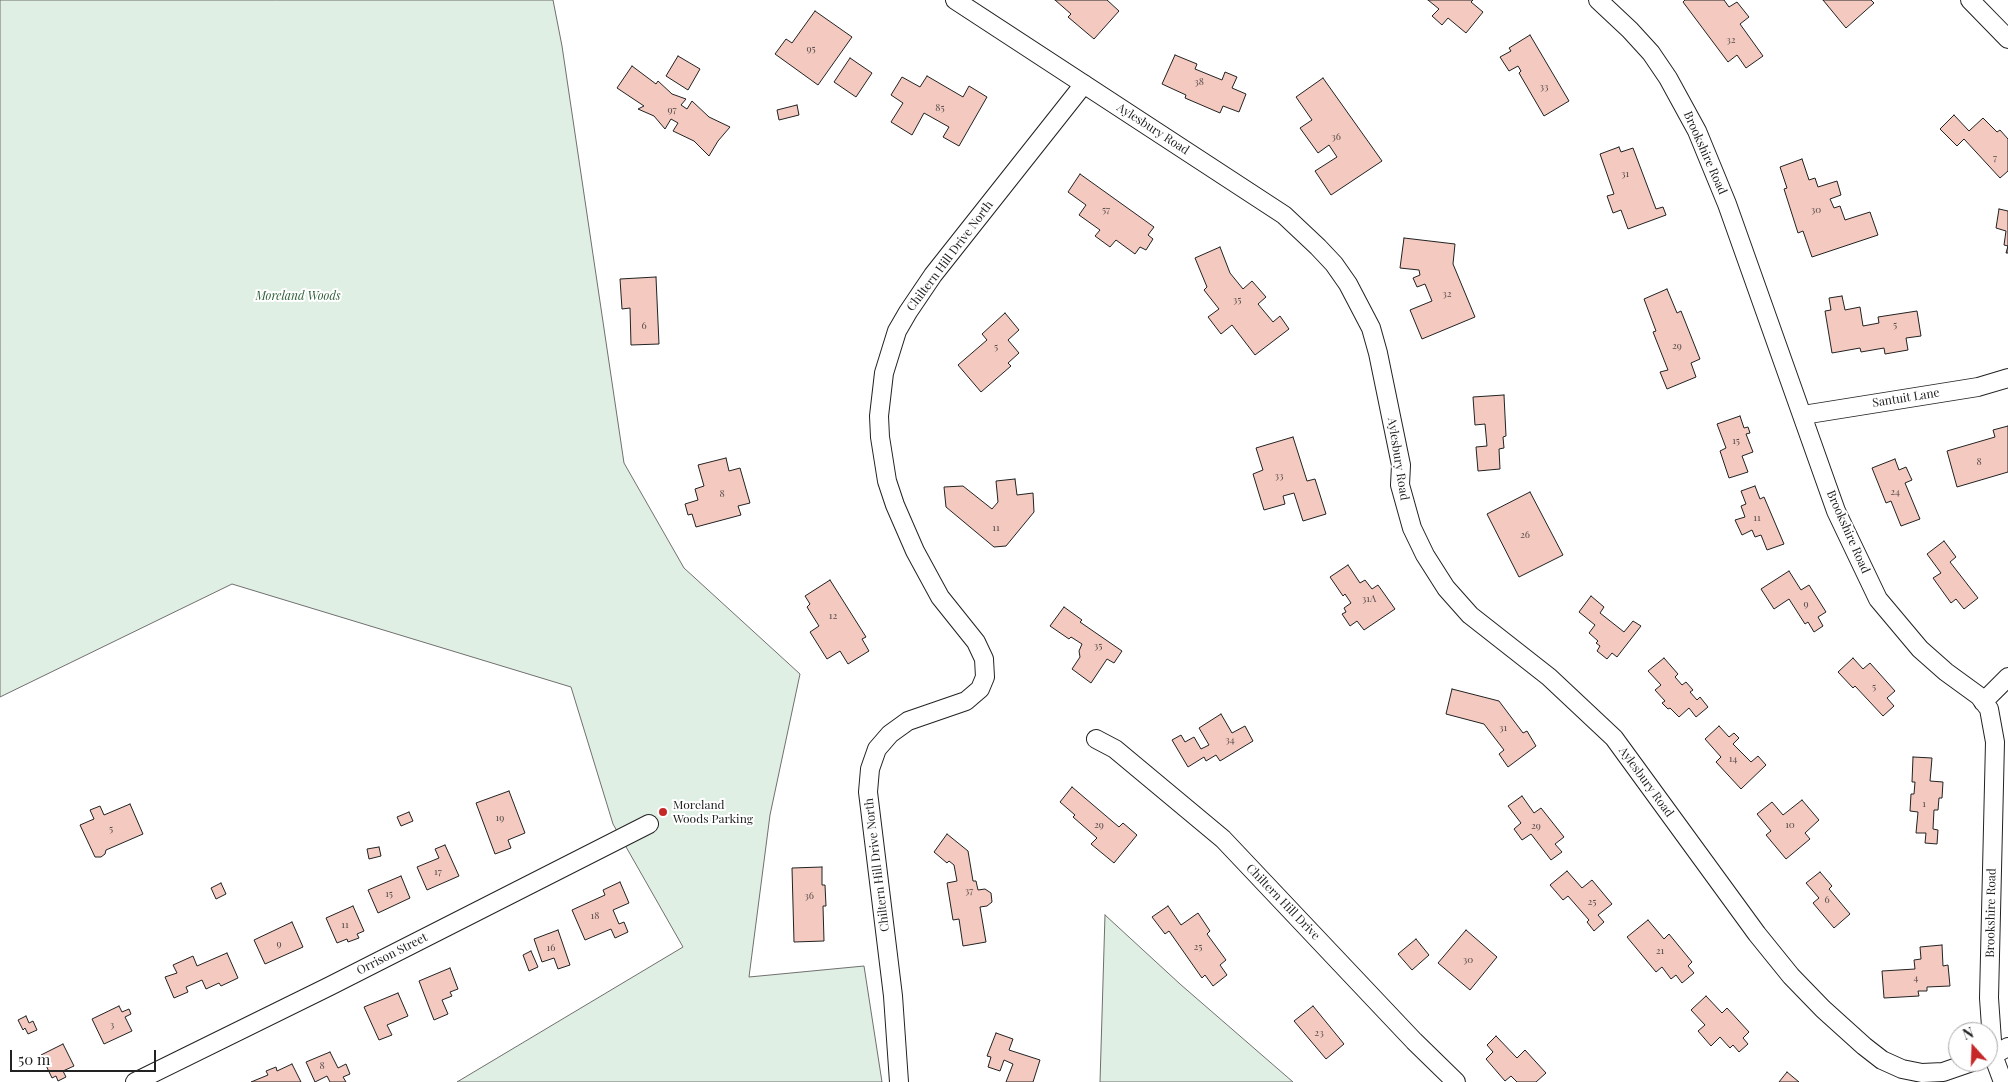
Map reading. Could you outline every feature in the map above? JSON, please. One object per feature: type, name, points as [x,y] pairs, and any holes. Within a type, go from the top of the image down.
[{"type":"street","name":"Aylesbury Road","points":[[956,0],[1284,215],[1318,246],[1334,264],[1360,306],[1374,340],[1401,465],[1400,485],[1412,528],[1425,555],[1446,588],[1470,614],[1549,677],[1614,738],[1757,934],[1791,976],[1823,1009],[1882,1060],[1902,1069],[1922,1073],[1948,1070]]},
{"type":"street","name":"Brookshire Road","points":[[1598,0],[1651,53],[1668,78],[1697,131],[1727,204],[1836,511],[1878,599],[1920,649],[1946,672],[1979,696],[1989,710],[1995,742],[1989,998],[1992,1022]]},
{"type":"street","points":[[1970,0],[2008,39]]},
{"type":"street","name":"Chiltern Hill Drive North","points":[[899,1082],[893,996],[868,792],[870,769],[877,749],[890,734],[908,721],[966,701],[980,689],[985,677],[984,659],[976,642],[940,598],[904,528],[887,481],[882,457],[879,416],[884,373],[897,331],[912,306],[933,276],[1084,84]]},
{"type":"street","name":"Santuit Lane","points":[[1803,416],[1978,386],[2008,378]]},
{"type":"street","points":[[1983,702],[2008,677]]},
{"type":"street","name":"Chiltern Hill Drive","points":[[1096,739],[1115,750],[1223,839],[1414,1041],[1456,1082]]},
{"type":"street","name":"Orrison Street","points":[[135,1082],[330,986],[649,824]]},
{"type":"street","points":[[1998,1060],[2004,1082]]},
{"type":"green space","name":"Moreland Woods","points":[[0,0],[553,0],[562,46],[624,463],[684,568],[800,674],[770,815],[749,977],[864,966],[882,1082],[457,1082],[683,947],[613,824],[571,687],[232,584],[0,697]]},
{"type":"green space","points":[[1105,915],[1180,984],[1293,1082],[1100,1082]]},
{"type":"building","points":[[1055,0],[1107,0],[1119,11],[1094,39],[1068,17],[1071,14]]},
{"type":"building","points":[[1428,0],[1473,0],[1471,2],[1483,12],[1466,33],[1448,18],[1442,25],[1432,16],[1439,9]]},
{"type":"building","points":[[1685,0],[1724,0],[1729,7],[1737,2],[1749,17],[1740,24],[1763,56],[1746,68],[1737,55],[1728,62],[1683,2]]},
{"type":"building","points":[[1823,0],[1871,0],[1874,3],[1846,28]]},
{"type":"building","points":[[815,11],[852,37],[818,85],[775,54],[786,39],[792,43]]},
{"type":"building","points":[[1530,35],[1569,101],[1544,116],[1519,73],[1521,71],[1518,66],[1509,71],[1500,57],[1511,51],[1509,48]]},
{"type":"building","points":[[1175,55],[1197,64],[1195,69],[1222,80],[1225,72],[1237,77],[1232,88],[1246,94],[1239,112],[1223,106],[1220,113],[1185,98],[1186,95],[1162,84]]},
{"type":"building","points":[[678,56],[700,69],[688,90],[666,76]]},
{"type":"building","points":[[850,58],[872,73],[856,97],[834,82]]},
{"type":"building","points":[[632,66],[656,84],[658,81],[672,94],[686,99],[681,105],[687,109],[692,101],[709,117],[730,127],[718,141],[709,156],[694,141],[673,131],[678,123],[671,119],[665,129],[654,116],[638,109],[644,106],[617,88]]},
{"type":"building","points":[[927,76],[963,97],[969,86],[987,97],[959,146],[943,137],[949,127],[924,113],[912,135],[891,122],[903,103],[891,95],[902,77],[920,87]]},
{"type":"building","points":[[1323,78],[1382,161],[1331,195],[1315,171],[1337,157],[1329,145],[1318,153],[1300,128],[1312,120],[1296,97]]},
{"type":"building","points":[[797,105],[799,115],[779,120],[777,110]]},
{"type":"building","points":[[1954,115],[1969,131],[1983,118],[1997,132],[2000,130],[2008,139],[2008,171],[2000,178],[1964,139],[1957,146],[1940,129]]},
{"type":"building","points":[[1619,147],[1621,152],[1633,148],[1656,209],[1663,207],[1666,215],[1628,229],[1621,210],[1613,213],[1607,196],[1614,194],[1600,154]]},
{"type":"building","points":[[1802,159],[1809,180],[1815,178],[1818,187],[1837,181],[1841,195],[1830,199],[1834,208],[1840,206],[1845,220],[1870,212],[1878,235],[1812,257],[1803,231],[1798,233],[1784,189],[1787,188],[1780,167]]},
{"type":"building","points":[[1080,174],[1154,227],[1148,235],[1153,239],[1146,250],[1140,247],[1135,254],[1116,240],[1110,247],[1095,236],[1100,230],[1079,215],[1086,205],[1068,192]]},
{"type":"building","points":[[1999,209],[2008,211],[2008,246],[2004,245],[2006,231],[1996,228]]},
{"type":"building","points":[[1404,238],[1455,244],[1453,264],[1475,317],[1422,339],[1410,310],[1432,301],[1425,284],[1417,287],[1413,278],[1420,275],[1419,270],[1400,268]]},
{"type":"building","points":[[1220,247],[1230,273],[1243,289],[1252,281],[1266,297],[1258,304],[1273,322],[1280,316],[1289,329],[1255,355],[1232,325],[1221,334],[1208,317],[1219,309],[1204,290],[1207,287],[1195,258]]},
{"type":"building","points":[[656,277],[659,344],[631,345],[630,308],[622,309],[620,279]]},
{"type":"building","points":[[1667,289],[1677,313],[1681,311],[1700,359],[1691,363],[1696,377],[1667,389],[1660,372],[1668,370],[1653,332],[1656,331],[1644,299]]},
{"type":"building","points":[[1842,296],[1845,310],[1860,307],[1863,326],[1879,323],[1878,317],[1917,311],[1921,336],[1906,338],[1908,350],[1885,354],[1884,348],[1861,352],[1860,348],[1832,353],[1825,311],[1831,310],[1829,298]]},
{"type":"building","points":[[1005,313],[1019,330],[1008,340],[1019,353],[1008,363],[1011,366],[981,392],[958,365],[987,340],[982,334]]},
{"type":"building","points":[[1504,395],[1506,436],[1503,437],[1504,448],[1499,449],[1500,469],[1478,471],[1476,447],[1487,446],[1485,424],[1475,425],[1473,397]]},
{"type":"building","points":[[1740,416],[1744,428],[1748,427],[1750,433],[1746,434],[1753,452],[1742,456],[1748,472],[1729,478],[1720,451],[1726,448],[1717,424]]},
{"type":"building","points":[[2008,426],[2008,472],[1957,487],[1947,451],[1995,437],[1993,430]]},
{"type":"building","points":[[1293,437],[1307,481],[1315,479],[1326,514],[1303,521],[1294,493],[1283,496],[1285,504],[1264,510],[1253,474],[1263,470],[1256,448]]},
{"type":"building","points":[[726,458],[729,471],[740,468],[750,503],[738,506],[741,515],[696,527],[692,514],[688,515],[685,504],[698,500],[695,489],[704,486],[698,465]]},
{"type":"building","points":[[1895,459],[1899,470],[1906,467],[1912,480],[1905,483],[1920,519],[1901,526],[1891,501],[1886,503],[1872,468]]},
{"type":"building","points":[[1015,479],[1017,495],[1033,493],[1034,512],[1006,546],[994,547],[946,507],[944,487],[963,486],[992,509],[998,502],[996,481]]},
{"type":"building","points":[[1755,486],[1760,499],[1764,497],[1784,544],[1767,550],[1761,535],[1755,537],[1752,530],[1742,535],[1735,520],[1745,517],[1741,506],[1746,504],[1741,491]]},
{"type":"building","points":[[1530,492],[1563,555],[1519,577],[1487,514]]},
{"type":"building","points":[[1944,541],[1956,557],[1950,562],[1978,598],[1964,609],[1956,599],[1951,603],[1933,578],[1941,573],[1927,554]]},
{"type":"building","points":[[1348,565],[1360,583],[1365,580],[1372,589],[1378,585],[1395,609],[1364,630],[1357,621],[1350,626],[1342,614],[1346,612],[1344,608],[1351,603],[1345,594],[1343,596],[1330,577]]},
{"type":"building","points":[[1789,571],[1801,590],[1809,585],[1826,612],[1818,617],[1823,626],[1814,632],[1808,622],[1805,624],[1789,599],[1774,609],[1761,589]]},
{"type":"building","points":[[830,580],[866,637],[862,639],[869,651],[848,664],[840,651],[827,659],[810,632],[819,626],[807,607],[810,604],[805,596]]},
{"type":"building","points":[[1591,596],[1604,607],[1600,613],[1624,632],[1633,621],[1641,626],[1617,657],[1612,653],[1607,659],[1597,651],[1600,646],[1596,643],[1598,641],[1589,633],[1595,625],[1579,612]]},
{"type":"building","points":[[1064,607],[1082,620],[1080,622],[1122,651],[1114,663],[1107,659],[1091,683],[1072,669],[1080,657],[1079,651],[1082,644],[1071,637],[1069,639],[1050,626]]},
{"type":"building","points":[[1664,658],[1678,674],[1675,677],[1682,685],[1686,682],[1693,690],[1690,692],[1697,700],[1700,697],[1708,707],[1696,717],[1689,708],[1679,717],[1662,703],[1665,701],[1655,690],[1661,685],[1648,671]]},
{"type":"building","points":[[1853,658],[1863,669],[1870,663],[1895,691],[1887,698],[1894,706],[1883,716],[1855,686],[1853,688],[1838,672]]},
{"type":"building","points":[[1452,689],[1499,701],[1523,733],[1527,731],[1536,746],[1508,767],[1499,754],[1504,750],[1484,724],[1446,714]]},
{"type":"building","points":[[1221,714],[1232,733],[1245,726],[1253,741],[1220,761],[1216,755],[1206,761],[1204,757],[1188,767],[1172,740],[1181,735],[1185,742],[1194,737],[1201,749],[1209,745],[1199,728]]},
{"type":"building","points":[[1719,726],[1729,737],[1734,733],[1739,738],[1733,744],[1751,762],[1758,756],[1766,765],[1741,789],[1716,762],[1721,757],[1705,739]]},
{"type":"building","points":[[1913,757],[1932,758],[1930,781],[1943,782],[1942,798],[1939,798],[1938,810],[1934,810],[1933,829],[1938,830],[1937,844],[1925,843],[1926,833],[1916,833],[1918,812],[1910,811],[1911,794],[1914,794],[1915,782],[1912,782]]},
{"type":"building","points":[[1072,787],[1119,827],[1123,823],[1137,835],[1114,863],[1091,844],[1097,838],[1073,817],[1075,815],[1060,802]]},
{"type":"building","points":[[509,791],[525,833],[508,840],[511,848],[495,854],[476,803]]},
{"type":"building","points":[[1522,796],[1534,813],[1541,808],[1564,837],[1555,844],[1562,852],[1551,860],[1531,834],[1522,840],[1514,829],[1521,823],[1508,806]]},
{"type":"building","points":[[1802,800],[1819,820],[1805,833],[1810,839],[1786,859],[1766,835],[1771,831],[1757,814],[1772,802],[1783,815]]},
{"type":"building","points":[[130,804],[143,834],[106,850],[105,854],[101,857],[95,857],[80,825],[94,819],[90,810],[100,806],[104,815]]},
{"type":"building","points":[[409,812],[413,821],[401,826],[397,817]]},
{"type":"building","points":[[947,834],[968,851],[973,881],[976,881],[978,890],[985,889],[991,893],[992,902],[987,906],[980,907],[986,942],[963,946],[959,919],[953,920],[947,883],[957,881],[954,865],[949,861],[947,863],[934,852]]},
{"type":"building","points":[[445,845],[459,876],[427,890],[417,867],[439,858],[435,849]]},
{"type":"building","points":[[379,847],[381,856],[369,859],[367,849]]},
{"type":"building","points":[[822,867],[822,885],[825,885],[826,906],[823,906],[824,941],[794,942],[792,868]]},
{"type":"building","points":[[1567,871],[1582,888],[1592,880],[1612,904],[1598,915],[1604,922],[1594,931],[1587,922],[1589,920],[1568,896],[1563,900],[1550,885]]},
{"type":"building","points":[[1820,872],[1832,886],[1829,889],[1850,914],[1834,928],[1813,903],[1819,898],[1806,883]]},
{"type":"building","points":[[401,876],[410,898],[378,913],[368,890]]},
{"type":"building","points":[[620,882],[629,903],[613,910],[619,924],[624,922],[628,932],[615,938],[611,929],[585,940],[572,910],[605,895],[603,890]]},
{"type":"building","points":[[221,883],[226,894],[216,899],[211,888]]},
{"type":"building","points":[[353,906],[364,931],[357,934],[359,938],[348,942],[347,939],[337,943],[326,918]]},
{"type":"building","points":[[1168,906],[1181,925],[1198,913],[1210,931],[1207,934],[1226,960],[1220,965],[1227,975],[1213,986],[1205,975],[1202,978],[1169,931],[1165,934],[1152,917]]},
{"type":"building","points":[[1648,920],[1664,939],[1669,934],[1692,962],[1688,966],[1694,973],[1682,983],[1676,975],[1671,979],[1662,967],[1656,972],[1627,937]]},
{"type":"building","points":[[292,922],[303,947],[265,964],[254,940]]},
{"type":"building","points":[[558,930],[570,965],[558,969],[554,958],[542,962],[534,939]]},
{"type":"building","points":[[1466,930],[1497,957],[1470,990],[1438,963]]},
{"type":"building","points":[[1416,939],[1429,955],[1412,970],[1398,954]]},
{"type":"building","points":[[1942,945],[1943,966],[1948,965],[1950,986],[1927,987],[1927,991],[1918,991],[1919,996],[1884,998],[1882,971],[1915,969],[1914,960],[1921,959],[1920,947]]},
{"type":"building","points":[[531,951],[538,967],[529,971],[523,955]]},
{"type":"building","points":[[227,953],[238,978],[221,986],[219,983],[206,989],[202,980],[186,987],[188,992],[174,998],[165,977],[177,973],[173,965],[193,956],[197,966]]},
{"type":"building","points":[[450,968],[458,989],[450,992],[452,996],[442,1000],[448,1014],[434,1020],[419,981]]},
{"type":"building","points":[[398,993],[408,1016],[387,1025],[392,1035],[379,1040],[364,1007]]},
{"type":"building","points":[[1706,996],[1722,1013],[1727,1008],[1749,1032],[1743,1038],[1748,1044],[1739,1052],[1733,1045],[1730,1048],[1720,1037],[1711,1046],[1698,1031],[1705,1025],[1691,1010]]},
{"type":"building","points":[[119,1006],[122,1012],[129,1009],[131,1014],[125,1017],[132,1031],[104,1044],[92,1019]]},
{"type":"building","points":[[1313,1006],[1344,1044],[1326,1059],[1294,1021]]},
{"type":"building","points":[[26,1016],[29,1023],[33,1021],[37,1030],[28,1034],[25,1028],[23,1030],[18,1020]]},
{"type":"building","points":[[996,1033],[1013,1039],[1009,1050],[1040,1060],[1033,1082],[1006,1082],[1013,1064],[1004,1060],[1000,1071],[988,1067],[991,1057],[987,1056]]},
{"type":"building","points":[[1496,1036],[1517,1058],[1525,1050],[1546,1073],[1536,1082],[1517,1082],[1511,1076],[1505,1081],[1486,1059],[1493,1052],[1487,1045]]},
{"type":"building","points":[[63,1044],[74,1066],[63,1071],[66,1077],[58,1081],[56,1076],[52,1078],[41,1055]]},
{"type":"building","points":[[330,1052],[338,1068],[346,1064],[350,1074],[343,1077],[346,1082],[330,1082],[327,1076],[315,1082],[306,1062]]},
{"type":"building","points":[[292,1064],[301,1082],[251,1082],[268,1075],[266,1071],[276,1067],[277,1071]]},
{"type":"building","points":[[1787,1072],[1799,1082],[1779,1082]]},
{"type":"place","name":"Moreland Woods Parking","points":[[663,812]]}]
